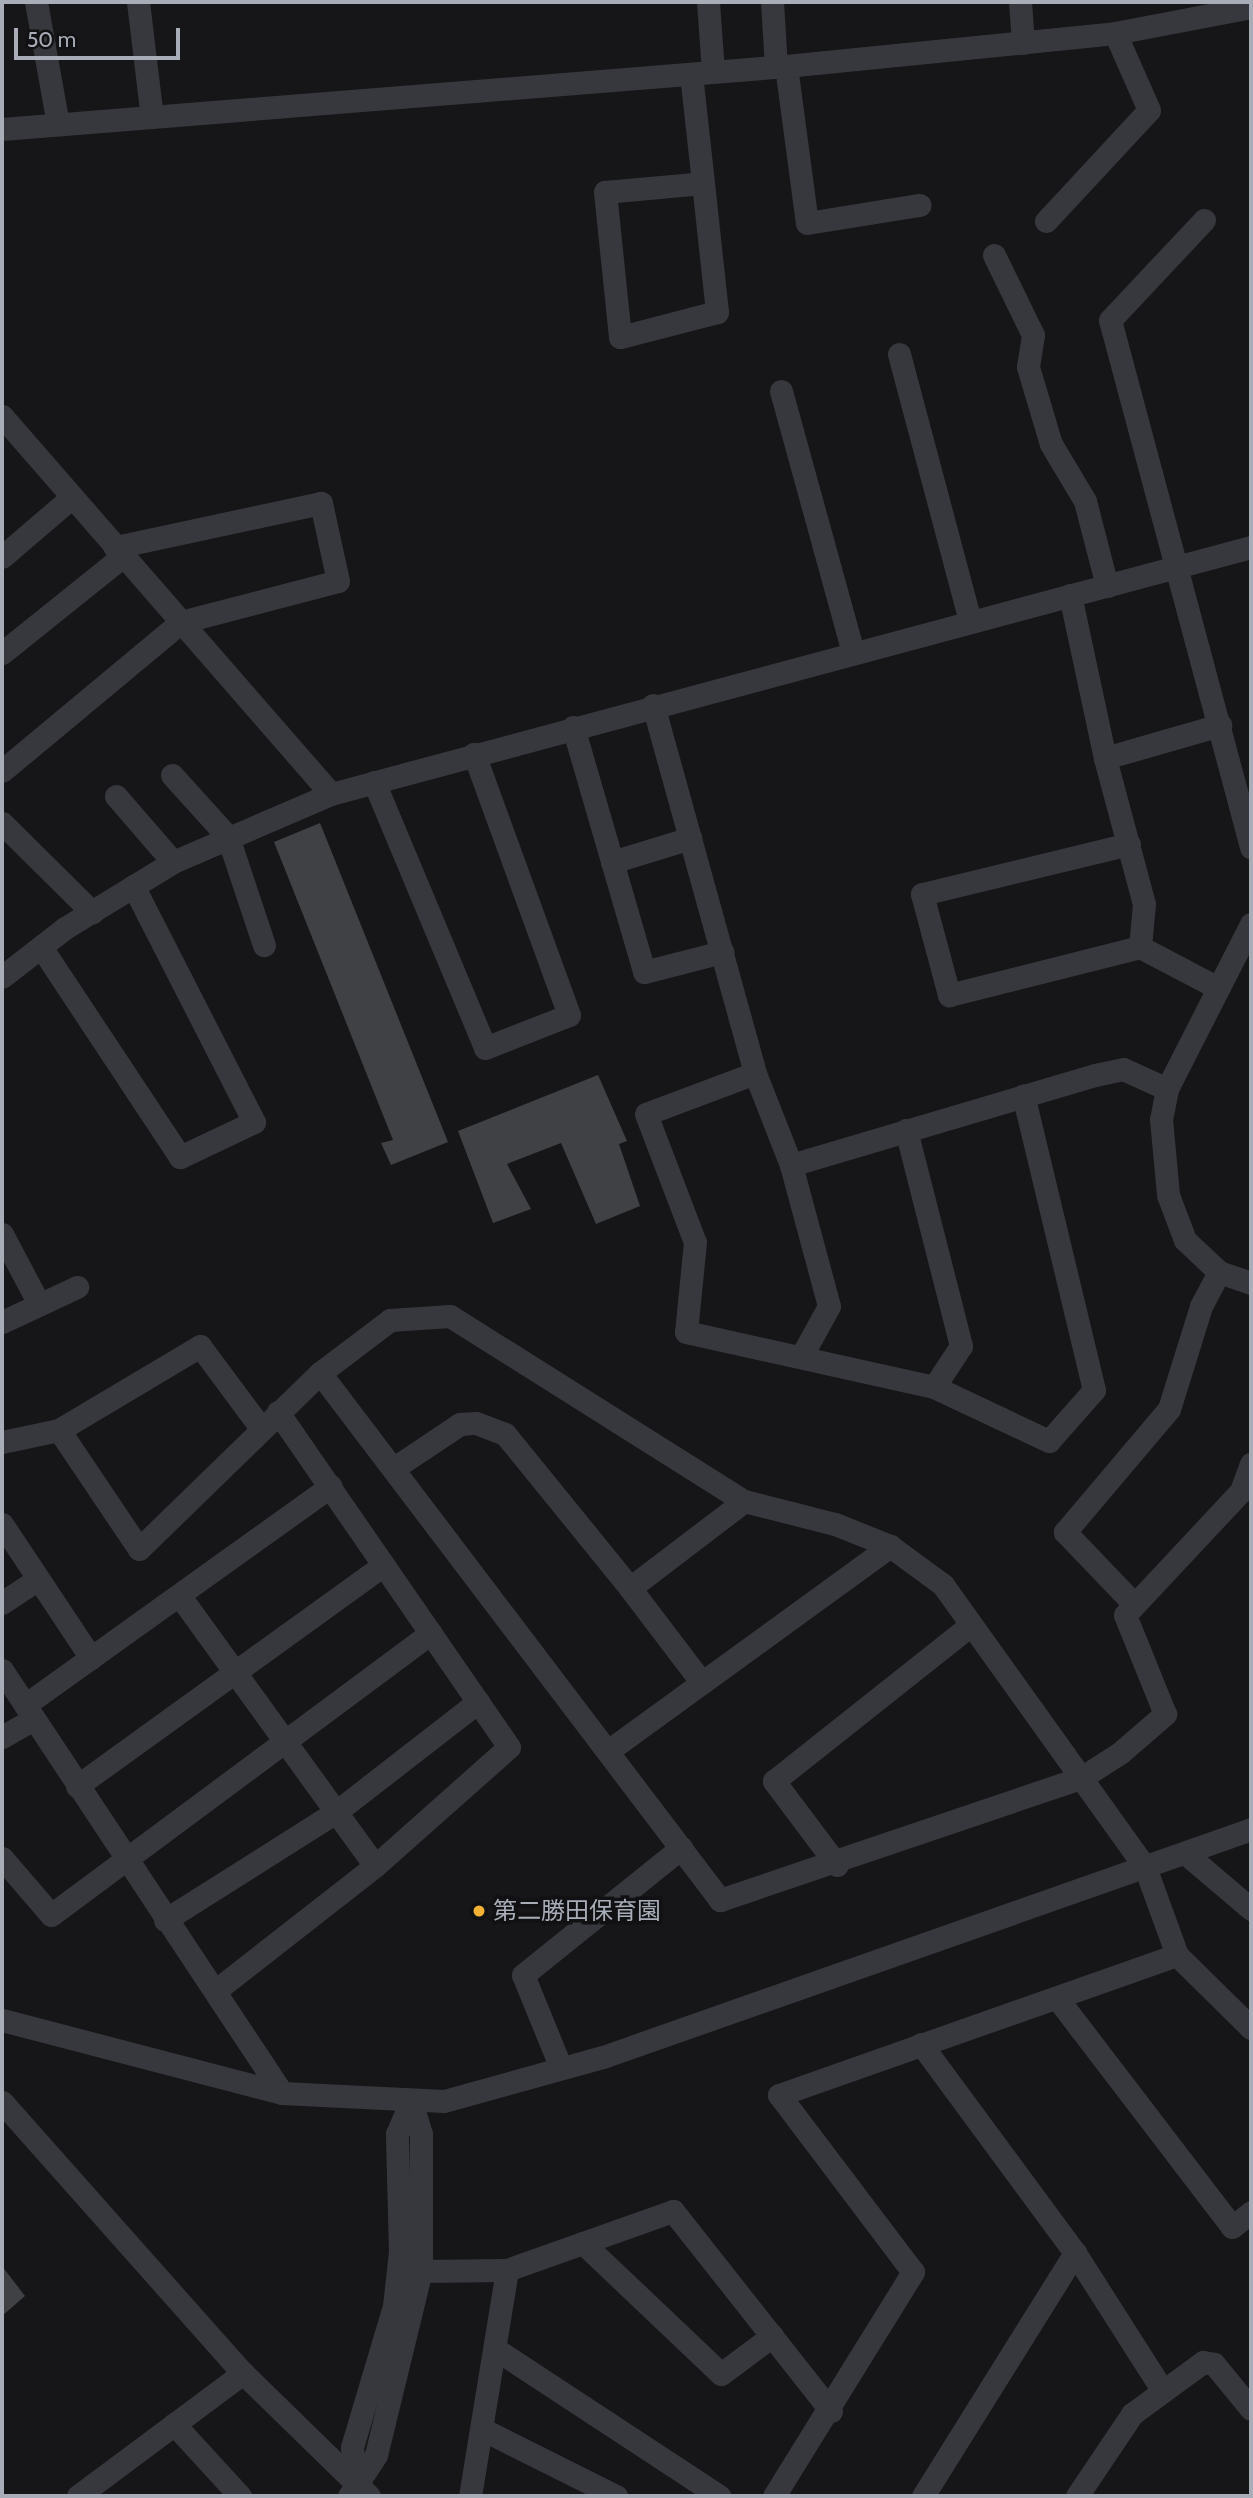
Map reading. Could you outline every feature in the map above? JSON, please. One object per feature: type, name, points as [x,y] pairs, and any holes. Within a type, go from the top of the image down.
[{"type":"street","points":[[37,2],[58,124]]},
{"type":"street","points":[[138,2],[152,117]]},
{"type":"street","points":[[703,183],[605,192],[620,337],[717,312],[703,183],[702,73],[708,2]]},
{"type":"street","points":[[772,2],[807,223],[920,205]]},
{"type":"street","points":[[1020,2],[1023,43]]},
{"type":"street","points":[[2,129],[781,67],[1115,33],[1251,7]]},
{"type":"street","points":[[1046,221],[1149,110],[1115,33]]},
{"type":"street","points":[[1204,220],[1110,320],[1181,566],[1220,725],[1245,793],[1251,848]]},
{"type":"street","points":[[994,255],[1032,335],[1028,367],[1051,444],[1085,501],[1107,586]]},
{"type":"street","points":[[899,354],[971,621]]},
{"type":"street","points":[[780,391],[853,652]]},
{"type":"street","points":[[6,428],[72,497],[331,794]]},
{"type":"street","points":[[2,557],[72,497]]},
{"type":"street","points":[[2,653],[119,551],[321,503],[338,582],[181,622],[2,771]]},
{"type":"street","points":[[2,977],[92,912],[173,862],[331,794],[653,705],[1251,547]]},
{"type":"street","points":[[1070,595],[1105,758],[1144,904],[1140,947]]},
{"type":"street","points":[[653,705],[755,1073],[791,1165],[829,1306],[801,1357]]},
{"type":"street","points":[[1105,758],[1220,725]]},
{"type":"street","points":[[573,727],[644,972],[722,952]]},
{"type":"street","points":[[374,782],[485,1048],[569,1015],[474,754]]},
{"type":"street","points":[[172,775],[228,837],[264,945]]},
{"type":"street","points":[[116,796],[173,862]]},
{"type":"street","points":[[6,835],[92,912]]},
{"type":"street","points":[[612,862],[690,838]]},
{"type":"street","points":[[1129,844],[922,894],[949,995],[1140,947],[1218,988]]},
{"type":"street","points":[[41,947],[180,1157],[254,1122],[133,886]]},
{"type":"street","points":[[1251,924],[1167,1088],[1161,1119],[1171,1207],[1185,1240],[1219,1272],[1251,1283]]},
{"type":"street","points":[[791,1165],[1023,1095],[1122,1069],[1167,1088]]},
{"type":"street","points":[[755,1073],[646,1114],[695,1242],[686,1332],[934,1387],[1049,1441],[1094,1390],[1023,1095]]},
{"type":"street","points":[[906,1130],[961,1346],[934,1387]]},
{"type":"street","points":[[2,1234],[39,1304]]},
{"type":"street","points":[[1134,1604],[1065,1532],[1168,1409],[1201,1306],[1219,1272]]},
{"type":"street","points":[[2,1322],[77,1287]]},
{"type":"street","points":[[59,1430],[139,1549],[320,1373],[390,1320],[450,1316],[744,1501],[835,1524],[890,1546],[943,1586],[1145,1867],[1177,1955],[1246,2016]]},
{"type":"street","points":[[2,1442],[59,1430],[200,1346],[331,1486],[509,1746],[375,1867],[215,1991]]},
{"type":"street","points":[[320,1373],[720,1900],[837,1864],[1081,1778],[1165,1714],[1125,1615],[1241,1492],[1251,1464]]},
{"type":"street","points":[[394,1468],[460,1424],[476,1423],[505,1434],[631,1588],[702,1683]]},
{"type":"street","points":[[2,1737],[91,1658],[331,1486]]},
{"type":"street","points":[[631,1588],[744,1501]]},
{"type":"street","points":[[2,1524],[91,1658]]},
{"type":"street","points":[[608,1751],[890,1546]]},
{"type":"street","points":[[77,1786],[383,1565]]},
{"type":"street","points":[[2,1603],[38,1579]]},
{"type":"street","points":[[179,1595],[375,1867]]},
{"type":"street","points":[[837,1864],[774,1781],[971,1625]]},
{"type":"street","points":[[2,1858],[51,1915],[284,1739],[431,1633]]},
{"type":"street","points":[[2,1670],[282,2093]]},
{"type":"street","points":[[165,1920],[336,1812],[478,1702]]},
{"type":"street","points":[[2,2020],[282,2093],[411,2101],[488,2092],[1251,1829]]},
{"type":"street","points":[[561,2068],[523,1975],[681,1848]]},
{"type":"street","points":[[1185,1853],[1251,1909]]},
{"type":"street","points":[[774,2496],[831,2411],[912,2272],[779,2095],[1177,1955]]},
{"type":"street","points":[[1057,1998],[1232,2227],[1251,2212]]},
{"type":"street","points":[[921,2044],[1075,2253],[1161,2388]]},
{"type":"street","points":[[357,2492],[376,2455],[421,2271],[421,2134],[411,2101]]},
{"type":"street","points":[[357,2492],[352,2447],[394,2306],[400,2252],[397,2134],[411,2101]]},
{"type":"street","points":[[2,2102],[243,2373],[357,2492]]},
{"type":"street","points":[[421,2271],[507,2270],[673,2211],[831,2411]]},
{"type":"street","points":[[583,2244],[721,2374],[772,2336]]},
{"type":"street","points":[[923,2496],[1075,2253]]},
{"type":"street","points":[[470,2496],[484,2430],[507,2270]]},
{"type":"street","points":[[497,2350],[719,2496]]},
{"type":"street","points":[[1077,2496],[1132,2414],[1161,2388],[1203,2362],[1214,2364],[1251,2409]]},
{"type":"street","points":[[78,2496],[243,2373]]},
{"type":"street","points":[[174,2424],[238,2496]]},
{"type":"street","points":[[484,2430],[616,2496]]},
{"type":"building","points":[[320,823],[448,1142],[391,1165],[381,1143],[393,1140],[274,842]]},
{"type":"building","points":[[598,1075],[627,1141],[619,1144],[640,1206],[596,1224],[561,1143],[507,1164],[531,1209],[493,1223],[458,1131]]},
{"type":"building","points":[[2,2266],[25,2296],[2,2316]]},
{"type":"place","name":"第二勝田保育園","points":[[479,1911]]}]
